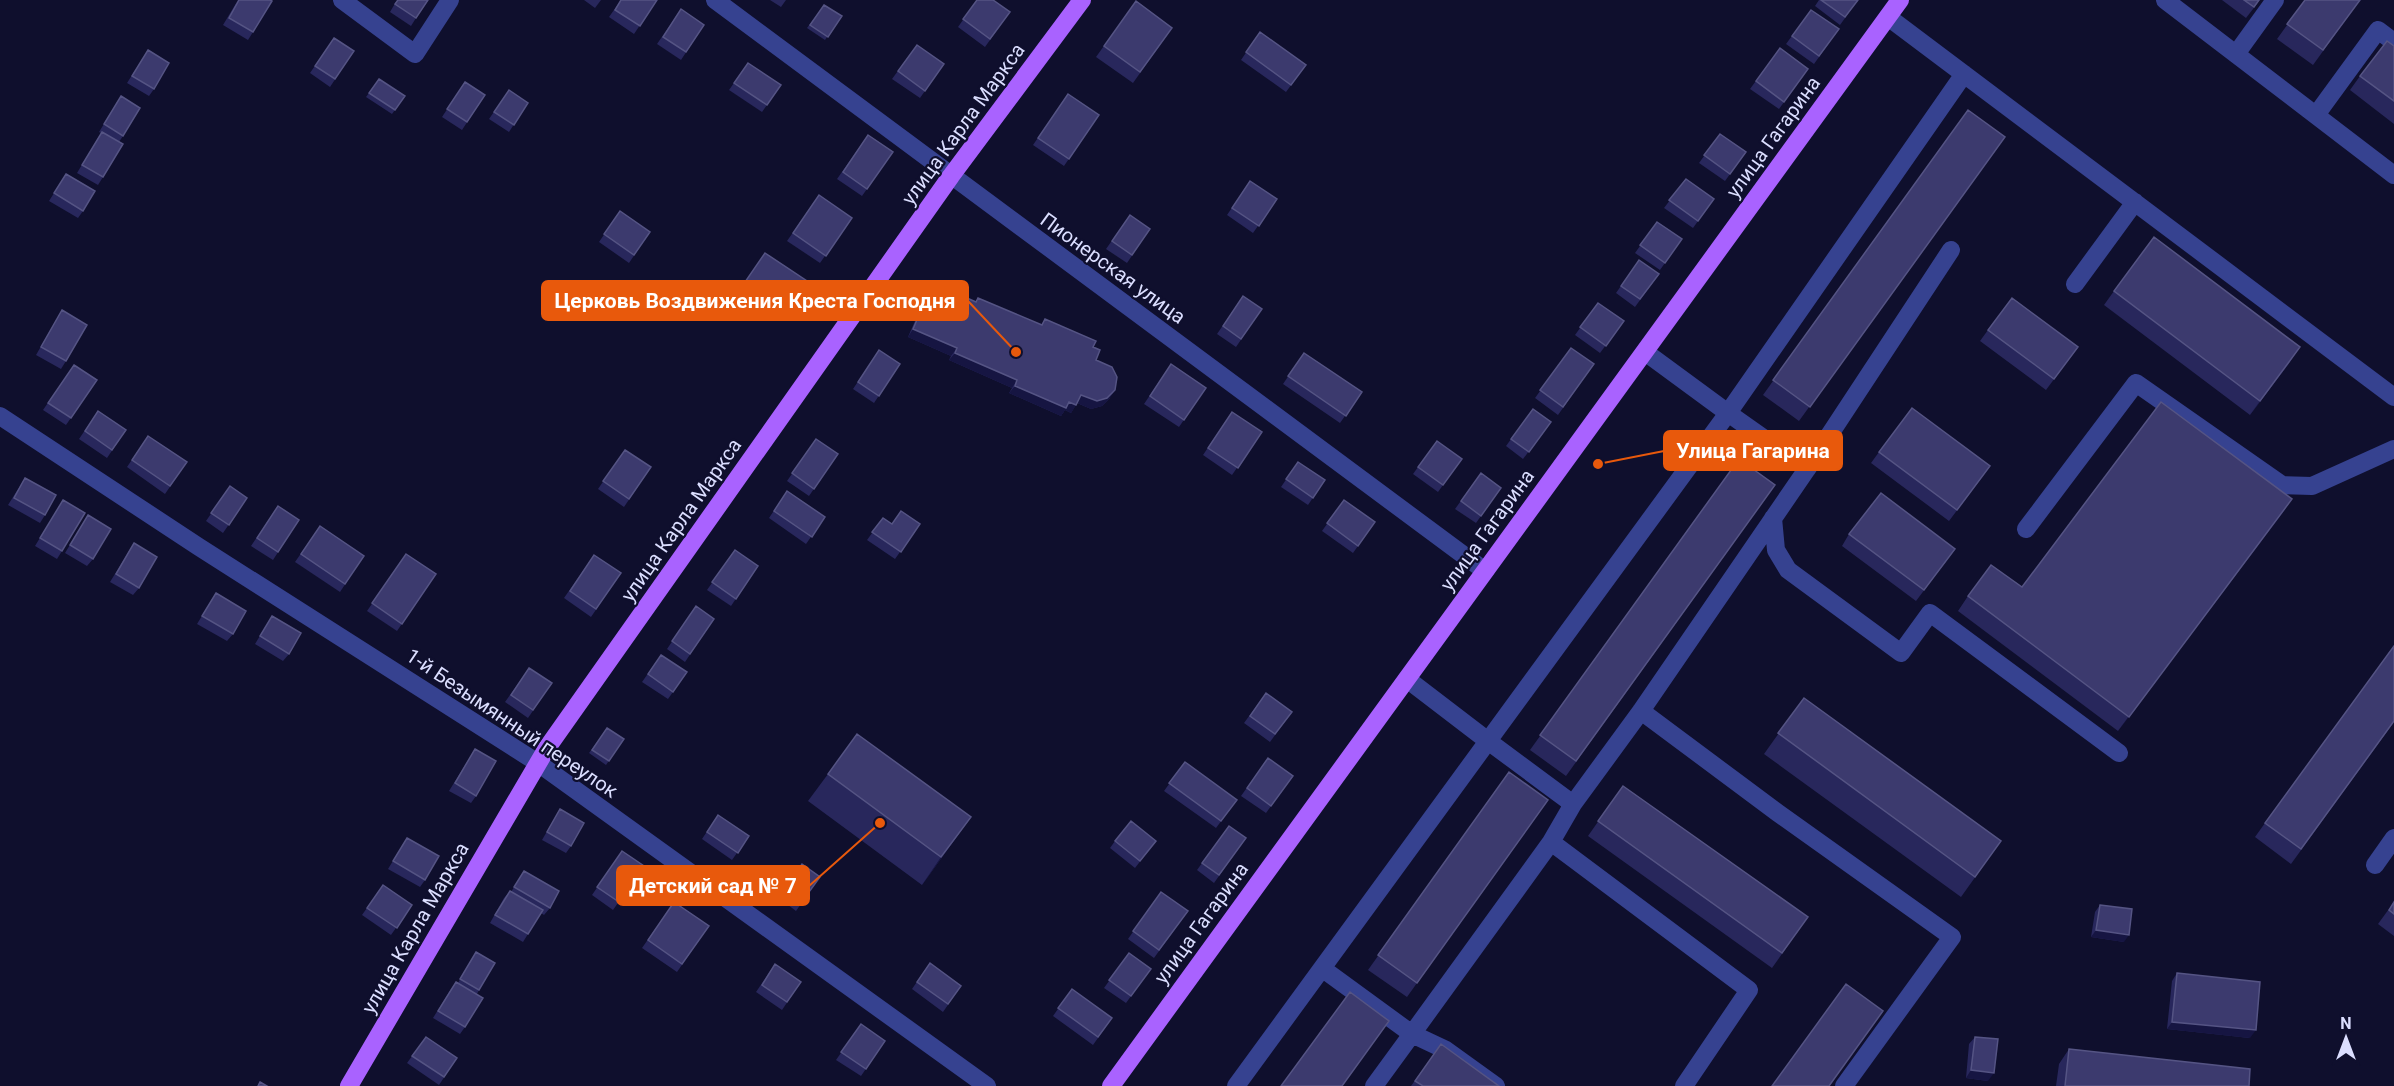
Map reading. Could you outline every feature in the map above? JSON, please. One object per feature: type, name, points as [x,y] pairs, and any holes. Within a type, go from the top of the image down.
[{"type":"main road","name":"улица Карла Маркса","points":[[349,1086],[554,738],[951,176],[1082,0]]},
{"type":"main road","name":"улица Гагарина","points":[[1111,1086],[1900,0]]},
{"type":"street","points":[[342,0],[415,54],[450,0]]},
{"type":"street","name":"Пионерская улица","points":[[715,0],[1485,571]]},
{"type":"street","points":[[2165,0],[2394,175]]},
{"type":"street","points":[[2236,54],[2275,0]]},
{"type":"street","points":[[1888,17],[2394,397]]},
{"type":"street","points":[[2316,115],[2378,30],[2394,42]]},
{"type":"street","points":[[1236,1086],[1728,413],[1964,74]]},
{"type":"street","points":[[2075,284],[2135,202]]},
{"type":"street","points":[[1374,1086],[1551,842],[1573,804],[1641,711],[1807,469],[1952,250]]},
{"type":"street","points":[[1645,352],[1807,469]]},
{"type":"street","points":[[2026,529],[2136,383],[2282,484],[2312,486],[2394,449]]},
{"type":"street","name":"1-й Безымянный переулок","points":[[0,416],[199,547],[538,763],[987,1086]]},
{"type":"street","points":[[1773,518],[1776,550],[1788,570],[1901,653],[1930,613],[2119,753]]},
{"type":"street","points":[[1407,679],[1573,804]]},
{"type":"street","points":[[1641,711],[1778,813],[1952,937],[1844,1086]]},
{"type":"street","points":[[2375,865],[2394,838]]},
{"type":"street","points":[[1551,842],[1749,990],[1684,1086]]},
{"type":"street","points":[[1323,969],[1412,1034],[1446,1050],[1496,1086]]},
{"type":"building","points":[[239,0],[272,1],[253,32],[229,18]]},
{"type":"building","points":[[398,0],[428,0],[416,18],[395,4]]},
{"type":"building","points":[[621,0],[657,0],[640,26],[615,10]]},
{"type":"building","points":[[977,0],[993,0],[1010,12],[990,39],[963,19]]},
{"type":"building","points":[[1821,0],[1858,0],[1845,17]]},
{"type":"building","points":[[2244,0],[2259,0],[2254,7]]},
{"type":"building","points":[[2305,0],[2360,0],[2323,50],[2287,24]]},
{"type":"building","points":[[1136,1],[1172,28],[1140,72],[1104,46]]},
{"type":"building","points":[[824,5],[842,16],[828,37],[810,25]]},
{"type":"building","points":[[681,9],[704,25],[686,52],[663,37]]},
{"type":"building","points":[[1811,10],[1839,29],[1819,56],[1792,36]]},
{"type":"building","points":[[1260,32],[1306,65],[1291,85],[1246,52]]},
{"type":"building","points":[[334,38],[354,51],[335,79],[315,66]]},
{"type":"building","points":[[2387,41],[2394,46],[2394,101],[2360,76]]},
{"type":"building","points":[[917,45],[944,64],[925,91],[898,71]]},
{"type":"building","points":[[1780,48],[1808,69],[1784,102],[1756,81]]},
{"type":"building","points":[[148,50],[169,63],[154,89],[132,76]]},
{"type":"building","points":[[748,63],[781,85],[767,105],[734,83]]},
{"type":"building","points":[[379,79],[405,96],[395,110],[369,93]]},
{"type":"building","points":[[465,82],[485,95],[467,122],[447,109]]},
{"type":"building","points":[[509,90],[528,103],[514,125],[494,112]]},
{"type":"building","points":[[1068,94],[1099,115],[1069,159],[1038,138]]},
{"type":"building","points":[[121,96],[140,108],[123,136],[104,124]]},
{"type":"building","points":[[1968,110],[2005,137],[1810,407],[1773,380]]},
{"type":"building","points":[[102,132],[123,144],[103,177],[82,165]]},
{"type":"building","points":[[1720,134],[1746,152],[1730,174],[1704,155]]},
{"type":"building","points":[[868,135],[893,152],[867,189],[843,172]]},
{"type":"building","points":[[66,174],[95,191],[83,211],[54,193]]},
{"type":"building","points":[[1686,179],[1714,199],[1698,221],[1669,200]]},
{"type":"building","points":[[1250,181],[1277,199],[1259,226],[1232,208]]},
{"type":"building","points":[[819,195],[852,218],[826,256],[793,233]]},
{"type":"building","points":[[620,211],[650,232],[634,255],[604,234]]},
{"type":"building","points":[[1130,215],[1150,229],[1132,255],[1112,241]]},
{"type":"building","points":[[1657,222],[1682,239],[1665,263],[1640,245]]},
{"type":"building","points":[[2154,237],[2300,347],[2260,401],[2114,291]]},
{"type":"building","points":[[765,253],[807,281],[786,311],[745,282]]},
{"type":"building","points":[[1639,260],[1659,274],[1640,299],[1621,286]]},
{"type":"building","points":[[933,283],[976,302],[978,298],[1042,325],[1045,319],[1096,341],[1093,347],[1100,350],[1096,360],[1112,367],[1117,377],[1115,390],[1107,398],[1097,401],[1081,395],[1076,405],[1069,402],[1066,408],[1015,386],[1017,380],[955,353],[957,348],[913,329]]},
{"type":"building","points":[[1243,296],[1262,309],[1241,339],[1223,326]]},
{"type":"building","points":[[2012,298],[2078,347],[2054,379],[1988,330]]},
{"type":"building","points":[[1598,303],[1624,321],[1606,346],[1580,327]]},
{"type":"building","points":[[62,310],[87,325],[66,361],[41,347]]},
{"type":"building","points":[[1571,348],[1594,364],[1563,407],[1540,390]]},
{"type":"building","points":[[879,350],[900,364],[879,396],[858,382]]},
{"type":"building","points":[[1304,353],[1362,392],[1346,416],[1288,376]]},
{"type":"building","points":[[1171,364],[1206,388],[1184,420],[1150,396]]},
{"type":"building","points":[[74,365],[97,380],[71,418],[48,403]]},
{"type":"building","points":[[2161,402],[2292,499],[2129,717],[1968,596],[1991,565],[2022,587]]},
{"type":"building","points":[[1912,408],[1990,466],[1957,510],[1879,452]]},
{"type":"building","points":[[1533,409],[1551,422],[1529,452],[1511,439]]},
{"type":"building","points":[[98,411],[126,430],[112,450],[85,431]]},
{"type":"building","points":[[1232,412],[1262,432],[1238,468],[1208,448]]},
{"type":"building","points":[[148,436],[187,462],[170,486],[132,460]]},
{"type":"building","points":[[816,439],[838,454],[814,489],[792,473]]},
{"type":"building","points":[[1437,441],[1462,459],[1443,485],[1418,467]]},
{"type":"building","points":[[625,450],[651,467],[629,499],[603,481]]},
{"type":"building","points":[[1739,459],[1775,485],[1576,761],[1540,735]]},
{"type":"building","points":[[1298,462],[1325,480],[1313,498],[1286,479]]},
{"type":"building","points":[[1481,473],[1501,488],[1481,516],[1461,501]]},
{"type":"building","points":[[25,478],[56,495],[45,515],[14,498]]},
{"type":"building","points":[[230,486],[247,498],[229,525],[211,513]]},
{"type":"building","points":[[787,491],[825,517],[812,537],[774,511]]},
{"type":"building","points":[[1881,493],[1955,549],[1924,590],[1849,534]]},
{"type":"building","points":[[63,500],[85,513],[62,551],[40,538]]},
{"type":"building","points":[[1344,500],[1375,522],[1358,546],[1327,523]]},
{"type":"building","points":[[278,506],[299,520],[278,552],[257,538]]},
{"type":"building","points":[[901,511],[920,524],[901,552],[872,532],[883,518],[892,524]]},
{"type":"building","points":[[88,515],[111,529],[93,559],[70,545]]},
{"type":"building","points":[[320,526],[364,556],[345,584],[301,554]]},
{"type":"building","points":[[134,543],[157,557],[139,588],[116,574]]},
{"type":"building","points":[[735,550],[758,566],[736,599],[712,582]]},
{"type":"building","points":[[406,554],[436,574],[402,624],[372,603]]},
{"type":"building","points":[[594,555],[621,573],[596,609],[570,591]]},
{"type":"building","points":[[216,593],[246,611],[233,634],[202,616]]},
{"type":"building","points":[[696,606],[714,619],[690,654],[672,641]]},
{"type":"building","points":[[272,616],[301,633],[289,654],[260,636]]},
{"type":"building","points":[[2394,646],[2394,721],[2301,849],[2265,823]]},
{"type":"building","points":[[661,655],[687,672],[673,692],[648,674]]},
{"type":"building","points":[[529,668],[552,683],[533,710],[511,695]]},
{"type":"building","points":[[1266,693],[1292,712],[1275,734],[1250,716]]},
{"type":"building","points":[[1804,698],[2001,841],[1975,877],[1778,733]]},
{"type":"building","points":[[607,728],[624,739],[609,761],[592,750]]},
{"type":"building","points":[[857,734],[971,817],[941,857],[828,774]]},
{"type":"building","points":[[475,749],[496,761],[476,796],[455,783]]},
{"type":"building","points":[[1268,758],[1293,776],[1271,806],[1247,788]]},
{"type":"building","points":[[1185,762],[1237,800],[1221,821],[1169,783]]},
{"type":"building","points":[[1509,772],[1548,800],[1417,983],[1378,955]]},
{"type":"building","points":[[1623,786],[1808,917],[1782,953],[1598,821]]},
{"type":"building","points":[[560,809],[584,823],[571,846],[547,832]]},
{"type":"building","points":[[718,815],[749,836],[738,853],[707,832]]},
{"type":"building","points":[[1131,821],[1156,841],[1140,861],[1115,841]]},
{"type":"building","points":[[1229,826],[1246,838],[1219,875],[1202,863]]},
{"type":"building","points":[[407,838],[439,856],[425,880],[393,861]]},
{"type":"building","points":[[622,851],[644,866],[619,902],[597,887]]},
{"type":"building","points":[[802,864],[820,877],[801,903],[784,891]]},
{"type":"building","points":[[524,871],[559,891],[550,908],[514,887]]},
{"type":"building","points":[[383,885],[412,905],[397,928],[367,908]]},
{"type":"building","points":[[510,891],[543,910],[528,934],[495,915]]},
{"type":"building","points":[[1161,892],[1188,911],[1159,950],[1133,931]]},
{"type":"building","points":[[674,902],[709,926],[682,964],[648,940]]},
{"type":"building","points":[[2394,902],[2394,914],[2389,910]]},
{"type":"building","points":[[2100,905],[2132,909],[2129,935],[2096,930]]},
{"type":"building","points":[[476,952],[495,963],[479,990],[460,979]]},
{"type":"building","points":[[1129,953],[1151,969],[1131,996],[1109,980]]},
{"type":"building","points":[[930,963],[961,986],[948,1004],[917,982]]},
{"type":"building","points":[[775,964],[801,982],[787,1002],[762,985]]},
{"type":"building","points":[[2177,973],[2260,982],[2256,1030],[2172,1022]]},
{"type":"building","points":[[456,982],[483,998],[465,1027],[438,1011]]},
{"type":"building","points":[[1846,984],[1883,1011],[1829,1086],[1772,1086]]},
{"type":"building","points":[[1072,989],[1112,1018],[1098,1037],[1058,1008]]},
{"type":"building","points":[[1350,992],[1389,1021],[1342,1086],[1281,1086]]},
{"type":"building","points":[[861,1024],[885,1041],[866,1069],[841,1052]]},
{"type":"building","points":[[426,1037],[457,1058],[444,1077],[412,1056]]},
{"type":"building","points":[[1975,1037],[1998,1039],[1994,1073],[1971,1070]]},
{"type":"building","points":[[1441,1044],[1499,1086],[1423,1086],[1415,1081]]},
{"type":"building","points":[[2069,1049],[2250,1069],[2249,1086],[2065,1086]]},
{"type":"place","name":"Церковь Воздвижения Креста Господня","points":[[1016,352]]},
{"type":"place","name":"Улица Гагарина","points":[[1598,464]]},
{"type":"place","name":"Детский сад № 7","points":[[880,823]]}]
